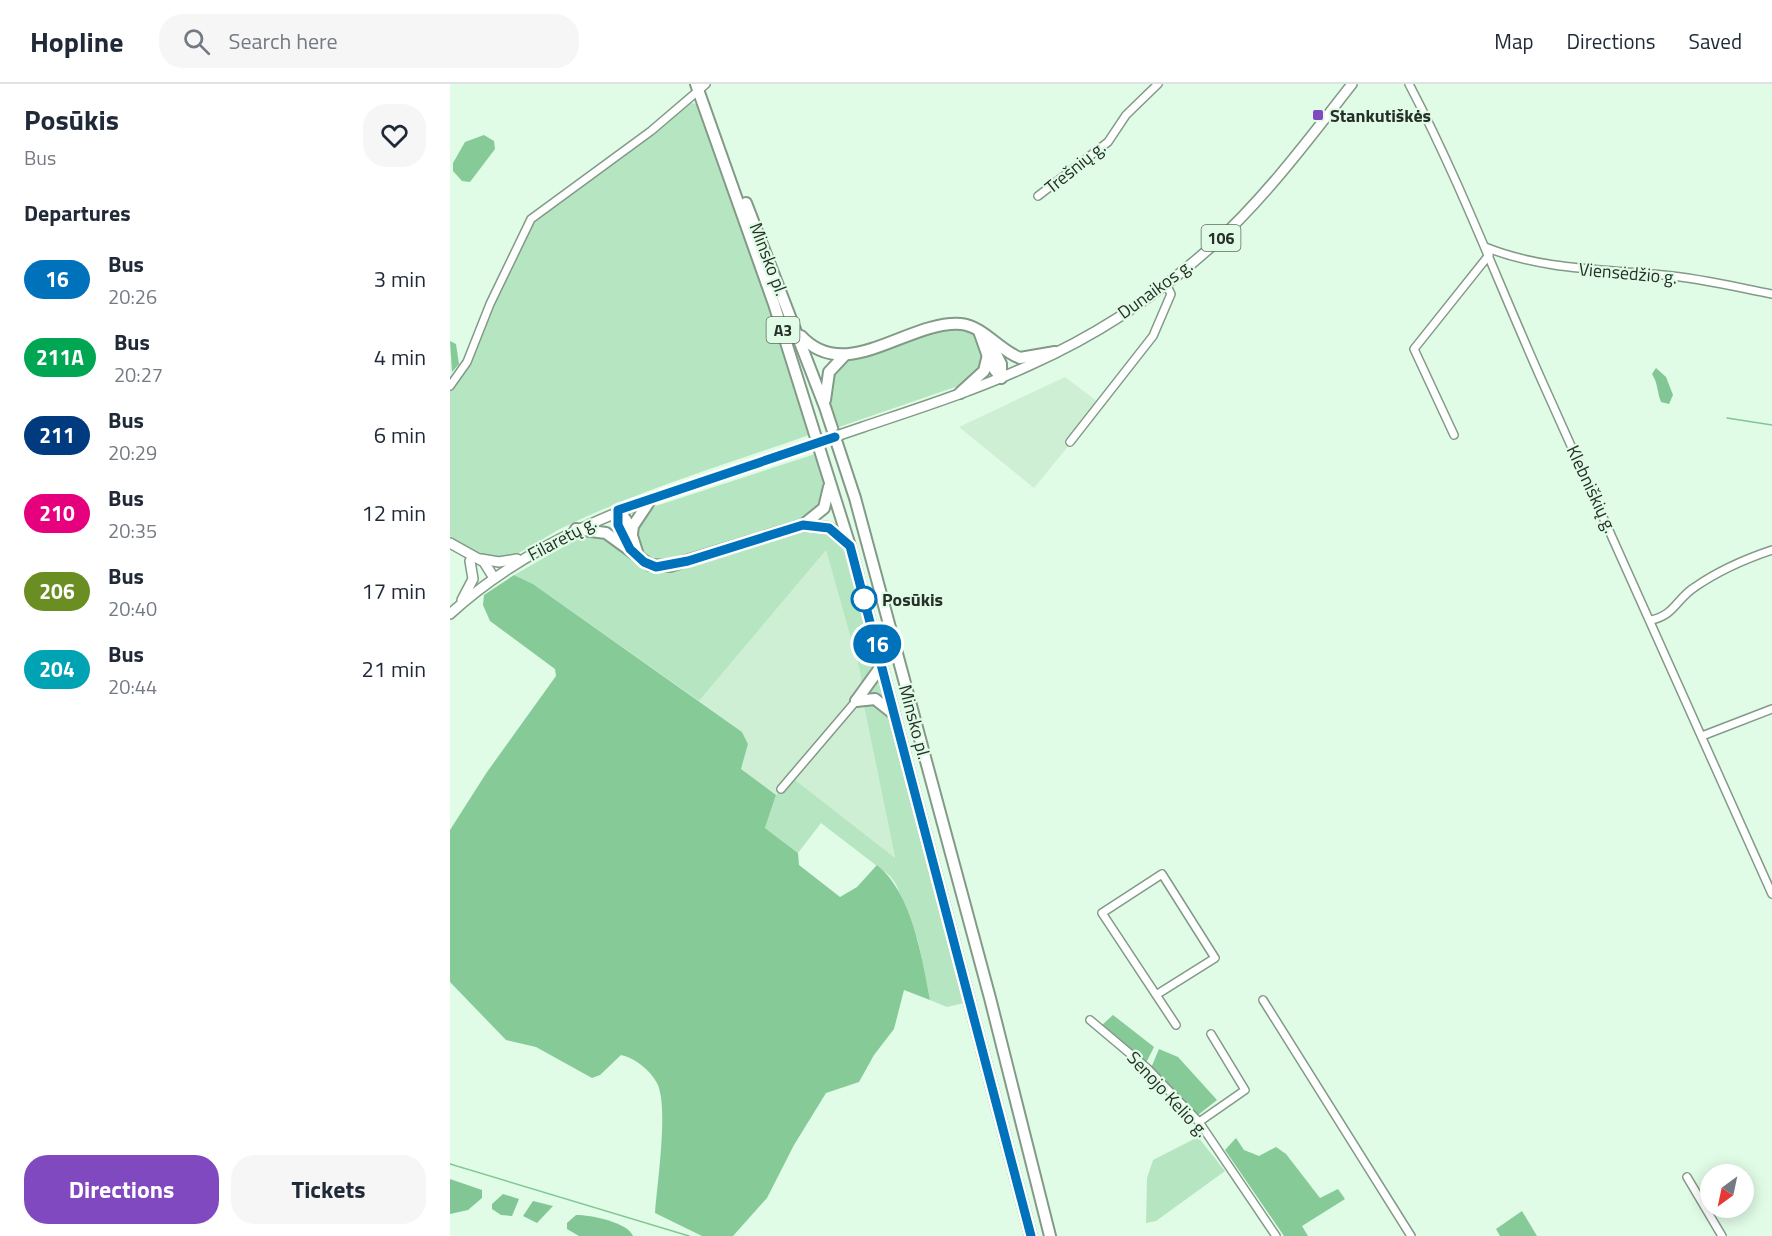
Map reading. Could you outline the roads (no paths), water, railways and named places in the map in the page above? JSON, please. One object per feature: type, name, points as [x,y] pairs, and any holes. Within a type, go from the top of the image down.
[{"type":"highway","name":"Minsko pl.","points":[[700,86],[774,304],[850,546],[1031,1236]]},
{"type":"highway","name":"Minsko pl.","points":[[710,117],[727,153],[825,407],[879,581],[990,998],[1050,1236]]},
{"type":"highway","points":[[797,332],[815,350],[824,354],[844,356],[950,325],[964,324],[1020,358],[1055,352]]},
{"type":"highway","points":[[983,334],[994,371],[1001,378]]},
{"type":"highway","points":[[983,334],[1001,364],[1001,378]]},
{"type":"highway","points":[[960,393],[984,371],[988,355]]},
{"type":"highway","points":[[825,407],[827,378],[832,367],[844,356]]},
{"type":"highway","points":[[576,529],[606,533],[650,565],[670,566],[803,525],[824,507],[829,480]]},
{"type":"highway","points":[[632,537],[633,526],[651,499]]},
{"type":"highway","points":[[618,510],[624,515],[639,558]]},
{"type":"highway","points":[[618,510],[618,525],[630,549]]},
{"type":"highway","points":[[803,525],[829,528],[850,546]]},
{"type":"highway","points":[[856,701],[882,665]]},
{"type":"highway","points":[[856,701],[869,698],[881,702],[896,715]]},
{"type":"main road","name":"Dunaikos g.","points":[[1001,378],[1055,352],[1166,284],[1211,247],[1256,202],[1352,84]]},
{"type":"main road","name":"106","points":[[960,393],[1001,378]]},
{"type":"main road","name":"Filaretų g.","points":[[453,611],[526,557],[576,529],[618,510],[960,393]]},
{"type":"main road","points":[[450,543],[495,578]]},
{"type":"main road","points":[[474,560],[506,562],[526,557]]},
{"type":"main road","points":[[453,611],[473,579],[474,560]]},
{"type":"street","name":"Trešnių g.","points":[[1038,196],[1108,142],[1126,115],[1158,84]]},
{"type":"street","name":"Klebniškių g.","points":[[1409,84],[1489,255],[1545,389],[1651,620],[1772,894]]},
{"type":"street","points":[[450,387],[467,362],[498,286],[531,219],[651,131],[700,86]]},
{"type":"street","name":"Viensėdžio g.","points":[[1485,247],[1528,262],[1578,269],[1673,276],[1772,294]]},
{"type":"street","points":[[1454,435],[1414,349],[1489,255]]},
{"type":"street","points":[[1070,442],[1153,336],[1171,294],[1166,284]]},
{"type":"street","points":[[1651,620],[1669,614],[1692,589],[1716,573],[1772,550]]},
{"type":"street","points":[[781,789],[856,701]]},
{"type":"street","points":[[1702,736],[1772,709]]},
{"type":"street","points":[[1156,995],[1215,958],[1162,874],[1102,913],[1156,995],[1176,1025]]},
{"type":"street","points":[[1263,1000],[1411,1236]]},
{"type":"street","name":"Senojo Kelio g.","points":[[1090,1020],[1147,1068],[1199,1122],[1276,1236]]},
{"type":"street","points":[[1199,1122],[1245,1090],[1211,1034]]},
{"type":"street","points":[[1687,1177],[1722,1236]]},
{"type":"waterway","points":[[1727,418],[1772,425]]},
{"type":"waterway","points":[[450,1164],[689,1236]]},
{"type":"place","name":"Stankutiškės","points":[[1318,115]]},
{"type":"place","name":"Posūkis","points":[[864,599]]}]
